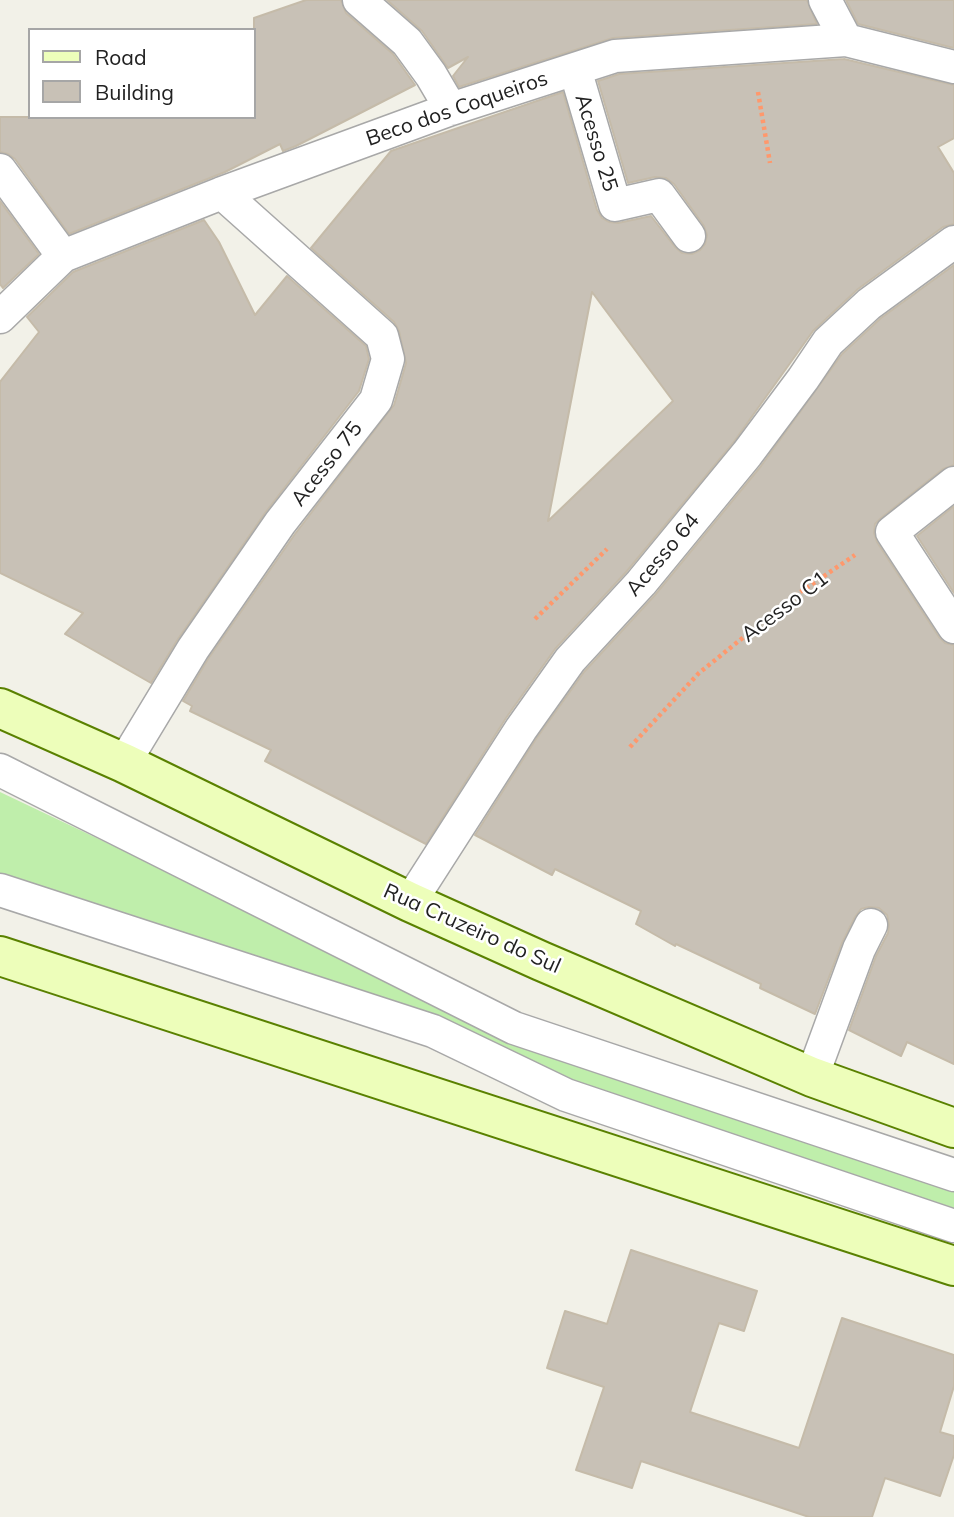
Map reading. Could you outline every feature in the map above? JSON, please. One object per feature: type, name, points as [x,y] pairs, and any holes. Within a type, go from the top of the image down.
[{"type":"main road","name":"Rua Cruzeiro do Sul","points":[[0,708],[124,763],[410,902],[541,961],[812,1077],[954,1128]]},
{"type":"main road","points":[[0,956],[954,1266]]},
{"type":"lane","points":[[359,0],[407,42],[451,108]]},
{"type":"lane","points":[[825,0],[846,40]]},
{"type":"lane","name":"Beco dos Coqueiros","points":[[0,317],[63,256],[222,193],[451,108],[615,56],[846,40],[954,67]]},
{"type":"lane","name":"Acesso 25","points":[[575,69],[615,205],[659,195],[689,236]]},
{"type":"lane","points":[[0,170],[63,256]]},
{"type":"lane","name":"Acesso 75","points":[[124,763],[193,649],[280,523],[376,400],[388,359],[382,336],[222,193]]},
{"type":"lane","name":"Acesso 64","points":[[410,902],[521,729],[570,660],[641,583],[747,454],[828,342],[869,304],[954,242]]},
{"type":"lane","points":[[954,483],[892,532],[954,627]]},
{"type":"lane","points":[[0,770],[514,1028],[954,1175]]},
{"type":"lane","points":[[0,890],[433,1031],[566,1095],[954,1226]]},
{"type":"lane","points":[[812,1077],[859,949],[871,925]]},
{"type":"path","points":[[750,47],[770,163]]},
{"type":"path","name":"Acesso C1","points":[[630,747],[699,673],[796,595],[865,547],[892,532]]},
{"type":"green space","points":[[0,792],[511,1035],[954,1190],[954,1215],[0,881]]},
{"type":"building","points":[[306,0],[341,0],[346,13],[393,54],[415,85],[296,146],[283,151],[280,144],[225,172],[69,234],[15,159],[0,152],[0,117],[256,119],[254,18]]},
{"type":"building","points":[[387,0],[807,0],[817,24],[613,38],[459,87],[453,76],[468,57],[448,68],[422,31]]},
{"type":"building","points":[[846,0],[954,0],[954,48],[858,24]]},
{"type":"building","points":[[844,59],[954,85],[954,138],[938,147],[954,173],[954,224],[943,227],[858,289],[813,331],[733,443],[627,571],[555,649],[506,718],[426,844],[265,761],[271,750],[190,711],[192,706],[183,701],[208,659],[295,534],[394,405],[406,363],[399,331],[394,322],[311,248],[391,151],[563,92],[597,210],[602,218],[618,223],[651,216],[682,253],[692,254],[705,244],[707,235],[704,226],[674,184],[666,178],[655,177],[628,183],[598,81],[619,74]],"holes":[[[592,292],[673,401],[548,521]]]},
{"type":"building","points":[[0,201],[39,254],[3,288],[0,284]]},
{"type":"building","points":[[204,220],[219,242],[255,315],[287,276],[366,346],[369,359],[359,391],[265,513],[151,683],[65,634],[83,613],[0,573],[0,382],[39,332],[27,317],[73,272]]},
{"type":"building","points":[[954,265],[954,465],[943,469],[881,518],[875,524],[874,533],[877,542],[939,637],[945,643],[954,645],[954,1064],[907,1042],[901,1056],[849,1030],[876,956],[888,933],[887,915],[879,908],[861,909],[855,917],[842,943],[815,1014],[760,988],[761,984],[676,944],[675,946],[636,924],[641,911],[555,869],[552,875],[475,835],[536,739],[584,672],[655,595],[761,466],[842,354],[881,318]]},
{"type":"building","points":[[954,506],[954,593],[917,536]]},
{"type":"building","points":[[631,1250],[757,1291],[744,1331],[719,1323],[690,1412],[799,1448],[842,1318],[954,1355],[954,1386],[940,1432],[954,1436],[954,1455],[940,1496],[885,1478],[872,1517],[809,1517],[641,1461],[632,1488],[576,1470],[604,1387],[547,1368],[565,1311],[607,1324]]}]
